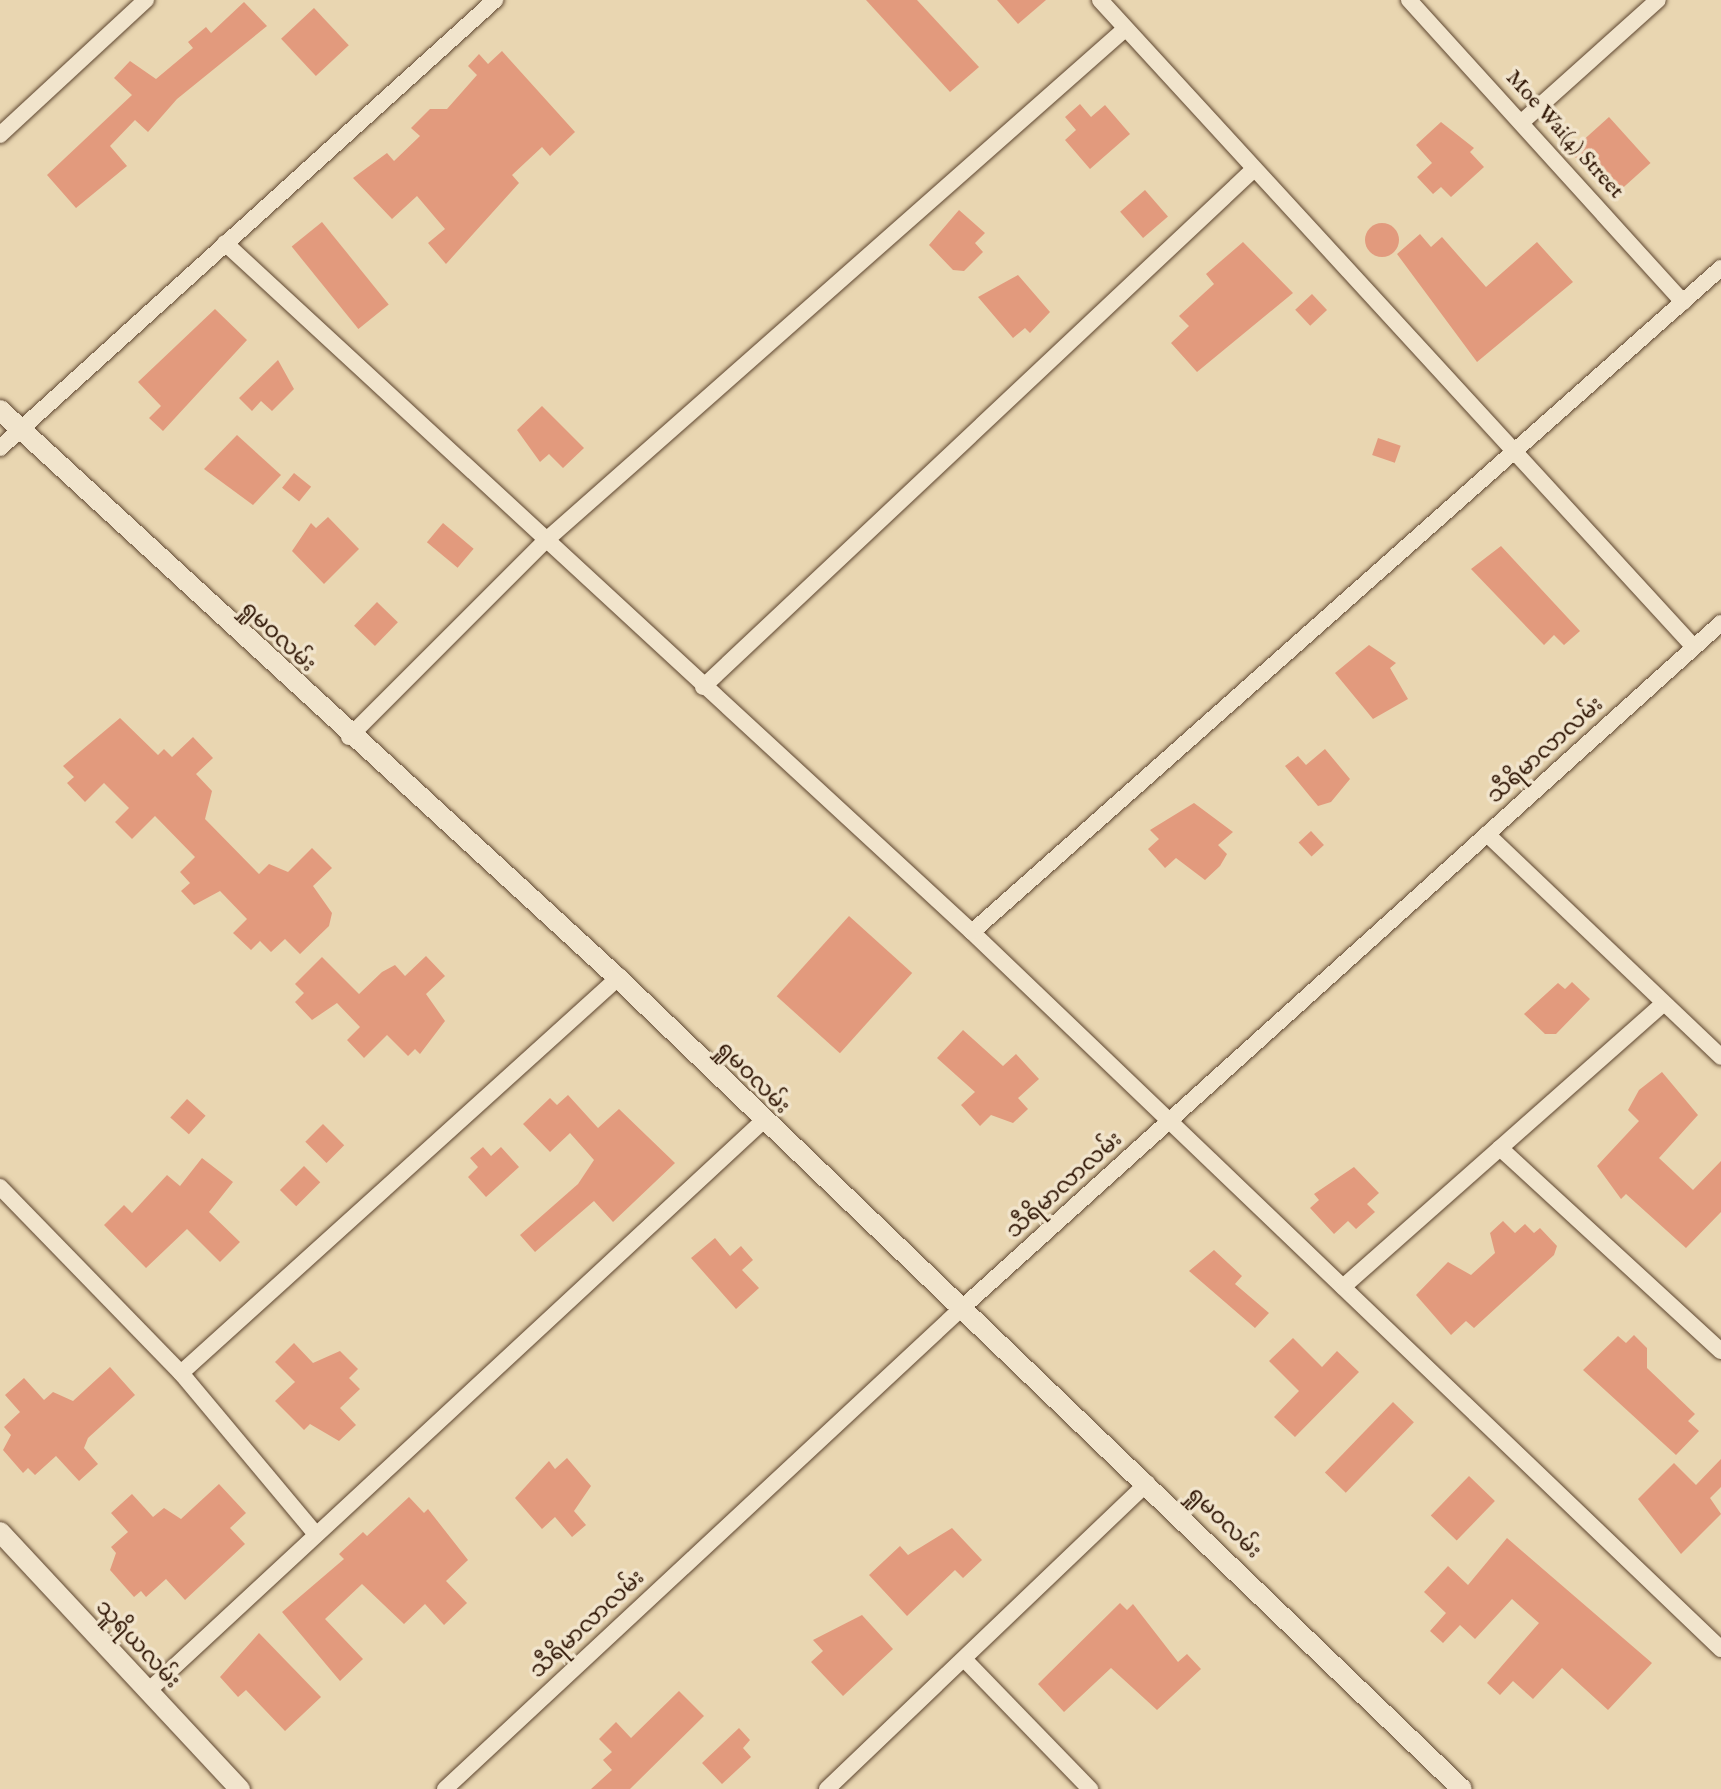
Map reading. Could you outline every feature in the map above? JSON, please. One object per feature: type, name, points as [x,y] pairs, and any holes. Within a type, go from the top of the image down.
[{"type":"street","points":[[0,135],[146,0]]},
{"type":"street","points":[[0,448],[495,0]]},
{"type":"street","points":[[1100,0],[1511,454],[1694,647]]},
{"type":"street","name":"Moe Wai(4) Street","points":[[1409,0],[1523,121],[1683,302]]},
{"type":"street","points":[[1523,121],[1658,0]]},
{"type":"street","points":[[349,737],[544,542],[1125,29]]},
{"type":"street","points":[[703,687],[1253,170]]},
{"type":"street","points":[[225,243],[544,542],[972,932],[1721,1649]]},
{"type":"street","points":[[972,932],[1721,268]]},
{"type":"street","name":"ရှုမဝလမ်း","points":[[0,410],[349,737],[618,978],[762,1122],[963,1307],[1462,1789]]},
{"type":"street","name":"သီရိမာလာလမ်း","points":[[445,1789],[963,1307],[1721,623]]},
{"type":"street","points":[[1487,834],[1721,1057]]},
{"type":"street","points":[[181,1373],[618,978]]},
{"type":"street","points":[[1343,1287],[1663,1004]]},
{"type":"street","points":[[147,1692],[314,1532],[762,1122]]},
{"type":"street","points":[[1500,1148],[1721,1351]]},
{"type":"street","points":[[0,1187],[181,1373],[314,1532]]},
{"type":"street","points":[[827,1789],[1147,1483]]},
{"type":"street","name":"သူရိယလမ်း","points":[[0,1532],[240,1789]]},
{"type":"street","points":[[965,1660],[1090,1789]]},
{"type":"building","points":[[866,0],[917,0],[979,67],[950,92]]},
{"type":"building","points":[[997,0],[1046,0],[1018,24]]},
{"type":"building","points":[[244,2],[267,26],[177,99],[148,132],[135,120],[110,146],[127,166],[76,208],[47,175],[132,95],[114,78],[130,61],[156,79],[193,48],[188,42],[206,27],[211,33]]},
{"type":"building","points":[[314,8],[349,45],[316,76],[281,39]]},
{"type":"building","points":[[502,51],[575,132],[550,156],[542,147],[512,175],[519,183],[446,264],[428,243],[445,229],[417,196],[392,219],[353,178],[387,153],[394,161],[420,136],[411,128],[430,109],[447,109],[477,75],[468,66],[479,54],[488,64]]},
{"type":"building","points":[[1080,104],[1091,117],[1105,105],[1130,134],[1090,169],[1065,140],[1076,130],[1065,117]]},
{"type":"building","points":[[1609,117],[1650,163],[1612,198],[1570,152]]},
{"type":"building","points":[[1441,122],[1474,148],[1470,152],[1484,167],[1451,197],[1441,187],[1433,194],[1417,177],[1432,163],[1416,145]]},
{"type":"building","points":[[1145,190],[1168,216],[1143,238],[1120,212]]},
{"type":"building","points":[[959,210],[985,233],[975,243],[983,252],[964,271],[953,270],[929,245]]},
{"type":"building","points":[[322,222],[389,304],[358,329],[292,247]]},
{"type":"building","points":[[1382,223],[1394,228],[1399,240],[1394,252],[1382,257],[1370,252],[1365,240],[1370,228]]},
{"type":"building","points":[[1420,234],[1431,247],[1442,237],[1486,287],[1537,242],[1573,282],[1477,362],[1397,254]]},
{"type":"building","points":[[1243,242],[1293,293],[1197,372],[1171,343],[1189,326],[1179,316],[1214,284],[1206,274]]},
{"type":"building","points":[[1018,275],[1050,312],[1030,333],[1025,328],[1013,338],[978,297]]},
{"type":"building","points":[[1312,294],[1327,310],[1310,326],[1295,310]]},
{"type":"building","points":[[215,309],[247,340],[163,431],[149,418],[161,406],[138,382]]},
{"type":"building","points":[[278,360],[294,389],[272,411],[261,401],[252,411],[239,398]]},
{"type":"building","points":[[542,406],[584,448],[563,468],[549,454],[540,462],[517,430]]},
{"type":"building","points":[[237,435],[281,475],[253,505],[204,469]]},
{"type":"building","points":[[1378,438],[1401,446],[1395,463],[1372,455]]},
{"type":"building","points":[[294,473],[311,487],[299,502],[282,488]]},
{"type":"building","points":[[328,517],[359,549],[324,584],[292,551],[311,523],[316,528]]},
{"type":"building","points":[[443,523],[474,549],[458,568],[427,542]]},
{"type":"building","points":[[1501,546],[1580,631],[1564,645],[1554,635],[1544,645],[1471,569]]},
{"type":"building","points":[[377,602],[398,622],[375,646],[354,626]]},
{"type":"building","points":[[1369,645],[1396,663],[1390,668],[1408,699],[1373,719],[1335,673]]},
{"type":"building","points":[[120,718],[158,755],[164,749],[172,757],[193,737],[213,758],[196,774],[212,791],[205,819],[259,874],[269,864],[288,872],[312,848],[332,868],[313,886],[332,913],[329,926],[300,954],[285,939],[271,952],[260,941],[251,950],[233,933],[247,919],[220,891],[194,905],[181,891],[190,883],[180,872],[195,857],[155,816],[132,839],[115,822],[129,808],[104,783],[85,802],[67,783],[74,777],[63,766]]},
{"type":"building","points":[[1325,749],[1350,779],[1331,802],[1318,806],[1285,766],[1298,756],[1306,765]]},
{"type":"building","points":[[1194,803],[1233,832],[1218,845],[1227,854],[1220,866],[1205,880],[1176,858],[1165,868],[1148,849],[1159,839],[1150,830]]},
{"type":"building","points":[[1311,831],[1324,845],[1312,856],[1299,843]]},
{"type":"building","points":[[849,916],[912,973],[840,1053],[777,996]]},
{"type":"building","points":[[426,956],[445,976],[426,994],[445,1021],[420,1054],[415,1049],[408,1056],[387,1035],[364,1058],[347,1040],[360,1027],[337,1003],[312,1020],[295,1002],[304,993],[295,984],[322,957],[359,994],[382,972],[395,965],[405,976]]},
{"type":"building","points":[[1572,982],[1590,999],[1556,1034],[1545,1034],[1524,1014],[1558,983],[1565,989]]},
{"type":"building","points":[[963,1030],[1003,1066],[1016,1054],[1039,1079],[1018,1098],[1028,1109],[1013,1123],[991,1115],[980,1126],[961,1105],[975,1092],[937,1058]]},
{"type":"building","points":[[1662,1072],[1698,1115],[1659,1158],[1693,1190],[1721,1161],[1721,1212],[1686,1248],[1626,1194],[1621,1199],[1597,1166],[1639,1121],[1628,1110],[1639,1090]]},
{"type":"building","points":[[568,1095],[598,1128],[619,1109],[675,1163],[613,1222],[594,1201],[535,1252],[520,1235],[578,1184],[594,1160],[570,1133],[550,1152],[523,1124],[550,1098],[557,1105]]},
{"type":"building","points":[[187,1099],[206,1116],[189,1134],[170,1118]]},
{"type":"building","points":[[323,1124],[344,1145],[327,1163],[305,1142]]},
{"type":"building","points":[[483,1147],[491,1156],[501,1147],[519,1167],[486,1197],[468,1177],[478,1167],[470,1158]]},
{"type":"building","points":[[202,1158],[233,1182],[209,1212],[240,1242],[220,1262],[187,1229],[146,1268],[104,1225],[124,1205],[132,1213],[167,1175],[180,1186]]},
{"type":"building","points":[[304,1166],[320,1182],[296,1206],[280,1190]]},
{"type":"building","points":[[1354,1167],[1379,1193],[1367,1204],[1375,1212],[1356,1229],[1348,1221],[1334,1234],[1310,1208],[1319,1200],[1314,1194]]},
{"type":"building","points":[[1503,1221],[1515,1233],[1525,1224],[1534,1233],[1540,1228],[1557,1246],[1554,1255],[1474,1328],[1466,1321],[1451,1335],[1416,1295],[1448,1262],[1471,1275],[1495,1253],[1490,1233]]},
{"type":"building","points":[[715,1238],[730,1256],[741,1246],[753,1260],[742,1270],[759,1288],[736,1309],[691,1258]]},
{"type":"building","points":[[1214,1250],[1242,1276],[1235,1284],[1269,1313],[1255,1328],[1189,1271]]},
{"type":"building","points":[[1634,1335],[1647,1348],[1647,1368],[1695,1414],[1688,1421],[1699,1431],[1676,1455],[1583,1370],[1618,1336],[1626,1343]]},
{"type":"building","points":[[1293,1338],[1322,1367],[1337,1351],[1359,1372],[1295,1437],[1274,1417],[1299,1391],[1269,1361]]},
{"type":"building","points":[[294,1343],[313,1363],[340,1351],[358,1369],[349,1378],[360,1389],[340,1408],[356,1425],[339,1441],[310,1424],[304,1430],[275,1401],[295,1382],[275,1362]]},
{"type":"building","points":[[110,1367],[135,1395],[88,1438],[84,1448],[98,1464],[79,1481],[56,1456],[35,1475],[28,1468],[23,1473],[3,1450],[11,1435],[4,1427],[20,1412],[5,1395],[24,1378],[44,1400],[53,1392],[73,1401]]},
{"type":"building","points":[[1393,1402],[1414,1422],[1346,1493],[1325,1472]]},
{"type":"building","points":[[567,1458],[591,1486],[574,1511],[586,1525],[572,1537],[555,1517],[542,1529],[515,1498],[549,1461],[555,1469]]},
{"type":"building","points":[[1721,1459],[1721,1487],[1710,1498],[1721,1514],[1681,1554],[1638,1499],[1674,1463],[1696,1485]]},
{"type":"building","points":[[1469,1476],[1495,1501],[1457,1541],[1431,1516]]},
{"type":"building","points":[[219,1484],[246,1513],[230,1528],[245,1544],[185,1600],[166,1579],[146,1597],[141,1591],[134,1597],[110,1570],[116,1553],[111,1547],[128,1532],[111,1513],[132,1494],[153,1517],[164,1508],[181,1519]]},
{"type":"building","points":[[409,1497],[424,1513],[428,1509],[468,1560],[446,1581],[467,1603],[444,1625],[425,1604],[404,1624],[362,1584],[325,1619],[363,1659],[340,1681],[282,1612],[344,1559],[339,1554],[363,1532],[367,1536]]},
{"type":"building","points":[[952,1528],[982,1560],[963,1578],[955,1570],[907,1616],[869,1575],[900,1546],[908,1555]]},
{"type":"building","points":[[1507,1538],[1652,1663],[1608,1710],[1562,1668],[1533,1699],[1513,1681],[1500,1695],[1487,1683],[1539,1623],[1512,1599],[1475,1639],[1460,1625],[1443,1643],[1430,1631],[1446,1613],[1424,1592],[1448,1566],[1468,1585]]},
{"type":"building","points":[[1120,1603],[1127,1610],[1133,1604],[1178,1662],[1187,1654],[1201,1669],[1157,1710],[1111,1668],[1064,1712],[1038,1684]]},
{"type":"building","points":[[862,1615],[893,1649],[843,1696],[811,1662],[823,1651],[813,1640]]},
{"type":"building","points":[[259,1633],[321,1697],[285,1731],[246,1690],[238,1697],[220,1677]]},
{"type":"building","points":[[679,1691],[704,1716],[630,1789],[591,1789],[612,1770],[603,1760],[612,1752],[599,1739],[616,1722],[631,1738]]},
{"type":"building","points":[[739,1728],[750,1740],[743,1748],[751,1757],[722,1784],[702,1763]]}]
